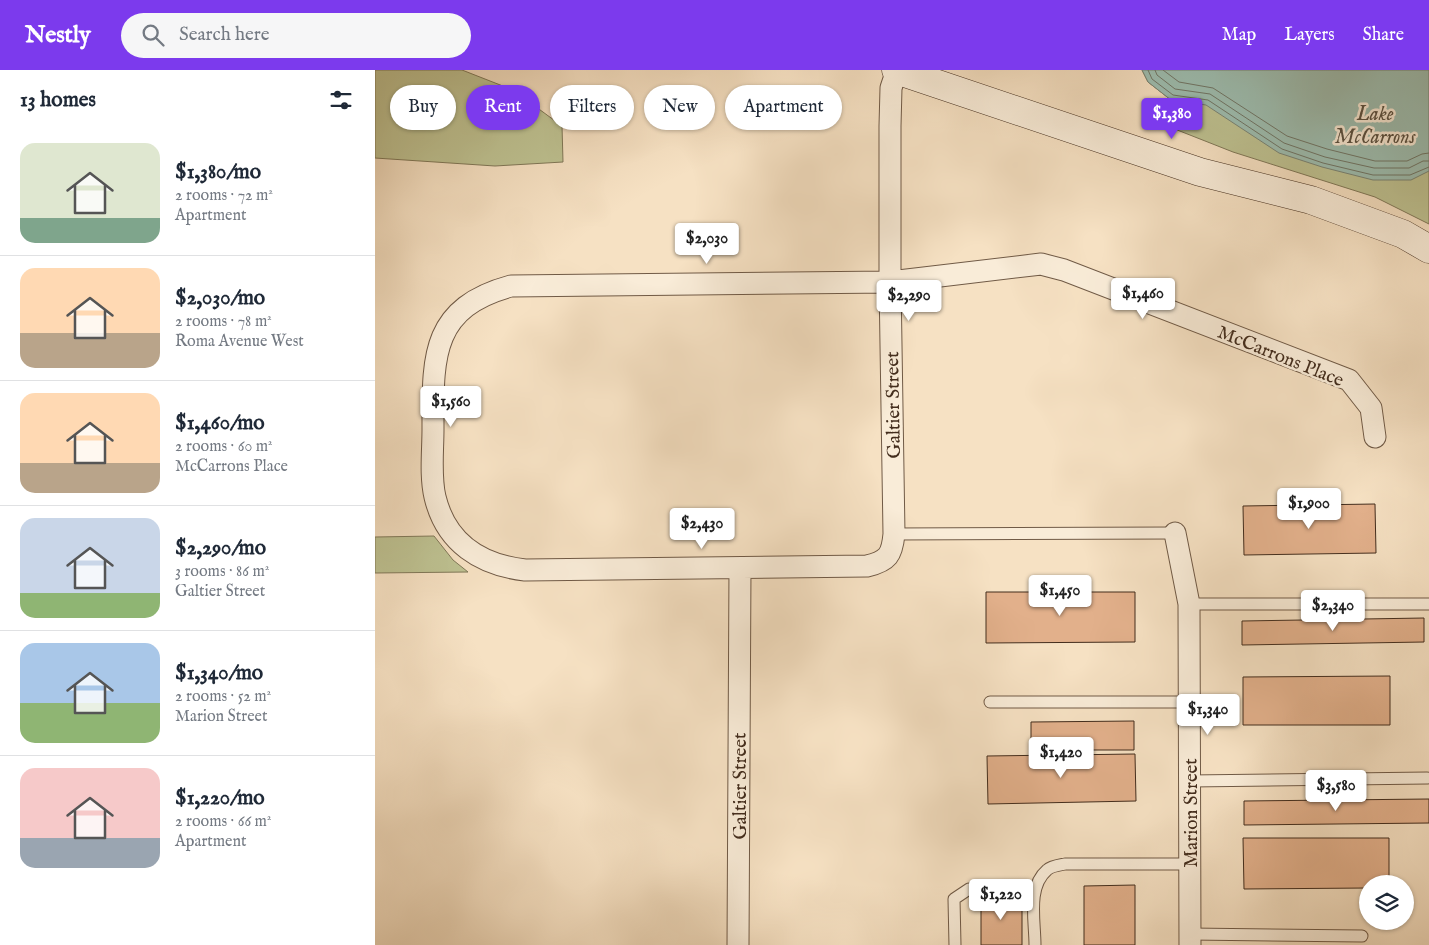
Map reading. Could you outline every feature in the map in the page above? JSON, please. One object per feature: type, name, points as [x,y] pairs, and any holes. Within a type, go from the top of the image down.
[{"type":"street","points":[[896,70],[1200,172],[1311,200],[1403,234],[1429,249]]},
{"type":"street","name":"Galtier Street","points":[[886,559],[893,547],[894,534],[890,282],[891,88],[896,70]]},
{"type":"street","name":"McCarrons Place","points":[[886,559],[867,566],[525,570],[505,568],[486,561],[468,550],[458,540],[441,517],[435,496],[433,478],[433,378],[436,356],[443,335],[456,316],[471,302],[490,292],[511,286],[890,282],[1041,264],[1064,270],[1349,380],[1371,408],[1375,438]]},
{"type":"street","name":"Marion Street","points":[[1175,533],[1189,604],[1190,940]]},
{"type":"street","name":"Galtier Street","points":[[738,945],[740,568]]},
{"type":"lane","points":[[894,534],[1175,533]]},
{"type":"lane","points":[[1189,604],[1429,604]]},
{"type":"lane","points":[[990,702],[1190,702]]},
{"type":"lane","points":[[1190,781],[1427,778]]},
{"type":"lane","points":[[1035,945],[1034,890],[1048,868],[1065,864],[1190,864]]},
{"type":"lane","points":[[955,945],[954,899],[969,889],[1034,890]]},
{"type":"lane","points":[[1190,940],[1362,936]]},
{"type":"green space","points":[[375,70],[462,70],[500,85],[466,85],[466,130],[540,130],[540,110],[550,117],[550,130],[562,130],[563,162],[495,166],[375,158]]},
{"type":"green space","name":"Lake McCarrons","points":[[1142,70],[1429,70],[1429,224],[1375,197],[1233,152],[1162,124],[1171,100],[1148,82]]},
{"type":"green space","points":[[434,536],[453,560],[468,572],[375,573],[375,537]]},
{"type":"water","name":"Lake McCarrons","points":[[1142,70],[1429,70],[1429,171],[1411,180],[1373,180],[1322,167],[1279,153],[1206,105],[1171,100],[1148,82]]},
{"type":"building","points":[[1375,504],[1376,553],[1244,555],[1243,506]]},
{"type":"building","points":[[986,592],[1135,592],[1135,642],[986,643]]},
{"type":"building","points":[[1424,618],[1424,642],[1242,645],[1242,621]]},
{"type":"building","points":[[1390,676],[1390,725],[1243,725],[1243,677]]},
{"type":"building","points":[[1134,721],[1134,750],[1031,750],[1031,722]]},
{"type":"building","points":[[1135,754],[1136,801],[988,804],[987,756]]},
{"type":"building","points":[[1429,799],[1429,823],[1244,825],[1244,801]]},
{"type":"building","points":[[1243,838],[1389,838],[1389,875],[1359,875],[1359,888],[1244,889]]},
{"type":"building","points":[[1135,885],[1135,945],[1084,945],[1084,886]]},
{"type":"building","points":[[981,898],[1022,898],[1022,945],[981,945]]}]
